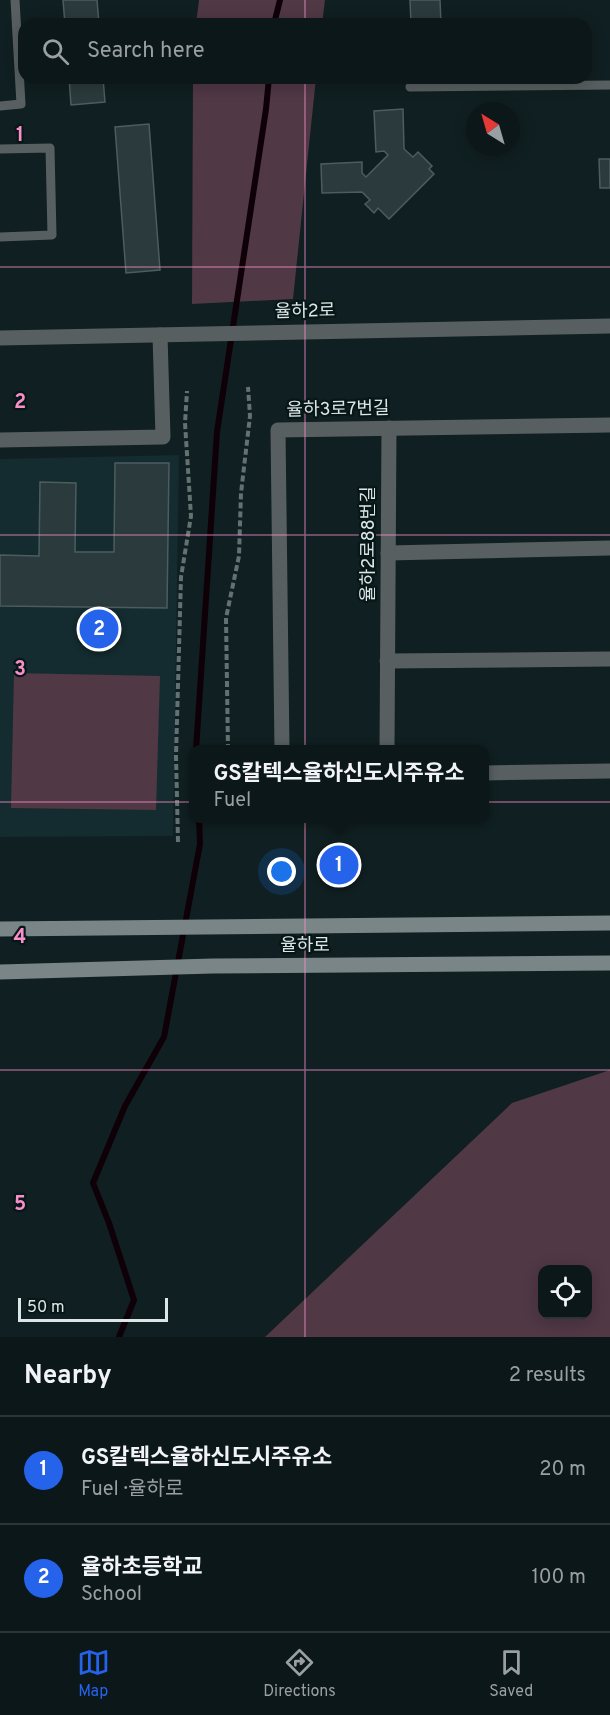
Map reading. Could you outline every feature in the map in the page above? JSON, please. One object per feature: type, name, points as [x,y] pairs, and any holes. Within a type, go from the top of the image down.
[{"type":"main road","name":"율하로","points":[[0,929],[610,923]]},
{"type":"main road","name":"율하로","points":[[0,972],[213,966],[610,963]]},
{"type":"street","name":"율하2로","points":[[0,338],[610,326]]},
{"type":"street","points":[[0,440],[163,437],[160,335]]},
{"type":"street","name":"율하3로7번길","points":[[282,745],[278,430],[610,425]]},
{"type":"street","name":"율하2로88번길","points":[[387,745],[389,428]]},
{"type":"street","points":[[388,553],[610,548]]},
{"type":"street","points":[[387,661],[610,659]]},
{"type":"street","points":[[489,773],[610,771]]},
{"type":"lane","points":[[15,0],[18,52]]},
{"type":"lane","points":[[0,106],[21,104],[20,84]]},
{"type":"lane","points":[[410,87],[610,85]]},
{"type":"lane","points":[[0,149],[50,148],[52,235],[0,237]]},
{"type":"path","points":[[228,745],[226,618],[238,556],[241,493],[250,416],[248,387]]},
{"type":"path","points":[[178,842],[176,756],[181,577],[191,516],[185,423],[187,391]]},
{"type":"shaded area","points":[[199,0],[325,0],[323,18],[197,18]]},
{"type":"shaded area","points":[[193,84],[315,84],[293,299],[192,304]]},
{"type":"shaded area","points":[[179,455],[173,836],[0,837],[0,459]]},
{"type":"shaded area","points":[[14,673],[160,676],[156,810],[11,808]]},
{"type":"shaded area","points":[[610,1070],[610,1337],[265,1337],[512,1103]]},
{"type":"building","points":[[63,0],[97,0],[98,18],[64,18]]},
{"type":"building","points":[[410,0],[440,0],[441,18],[411,18]]},
{"type":"building","points":[[69,84],[104,84],[105,102],[71,105]]},
{"type":"building","points":[[403,109],[404,149],[413,157],[418,152],[432,166],[429,169],[434,174],[389,219],[378,208],[374,213],[365,204],[370,200],[362,192],[322,193],[321,164],[362,162],[362,173],[366,177],[388,155],[384,151],[376,152],[374,111]]},
{"type":"building","points":[[149,124],[160,270],[126,273],[115,127]]},
{"type":"building","points":[[599,159],[610,159],[610,188],[600,188]]},
{"type":"building","points":[[115,463],[169,463],[167,608],[0,606],[0,555],[39,556],[40,482],[76,483],[75,552],[114,552]]},
{"type":"waterway","points":[[276,18],[280,0]]},
{"type":"waterway","points":[[196,745],[217,432],[268,84]]},
{"type":"waterway","points":[[119,1337],[134,1300],[109,1223],[93,1183],[125,1106],[164,1037],[200,844],[199,823]]},
{"type":"place","name":"율하초등학교","points":[[99,629]]},
{"type":"place","name":"GS칼텍스율하신도시주유소","points":[[339,865]]}]
